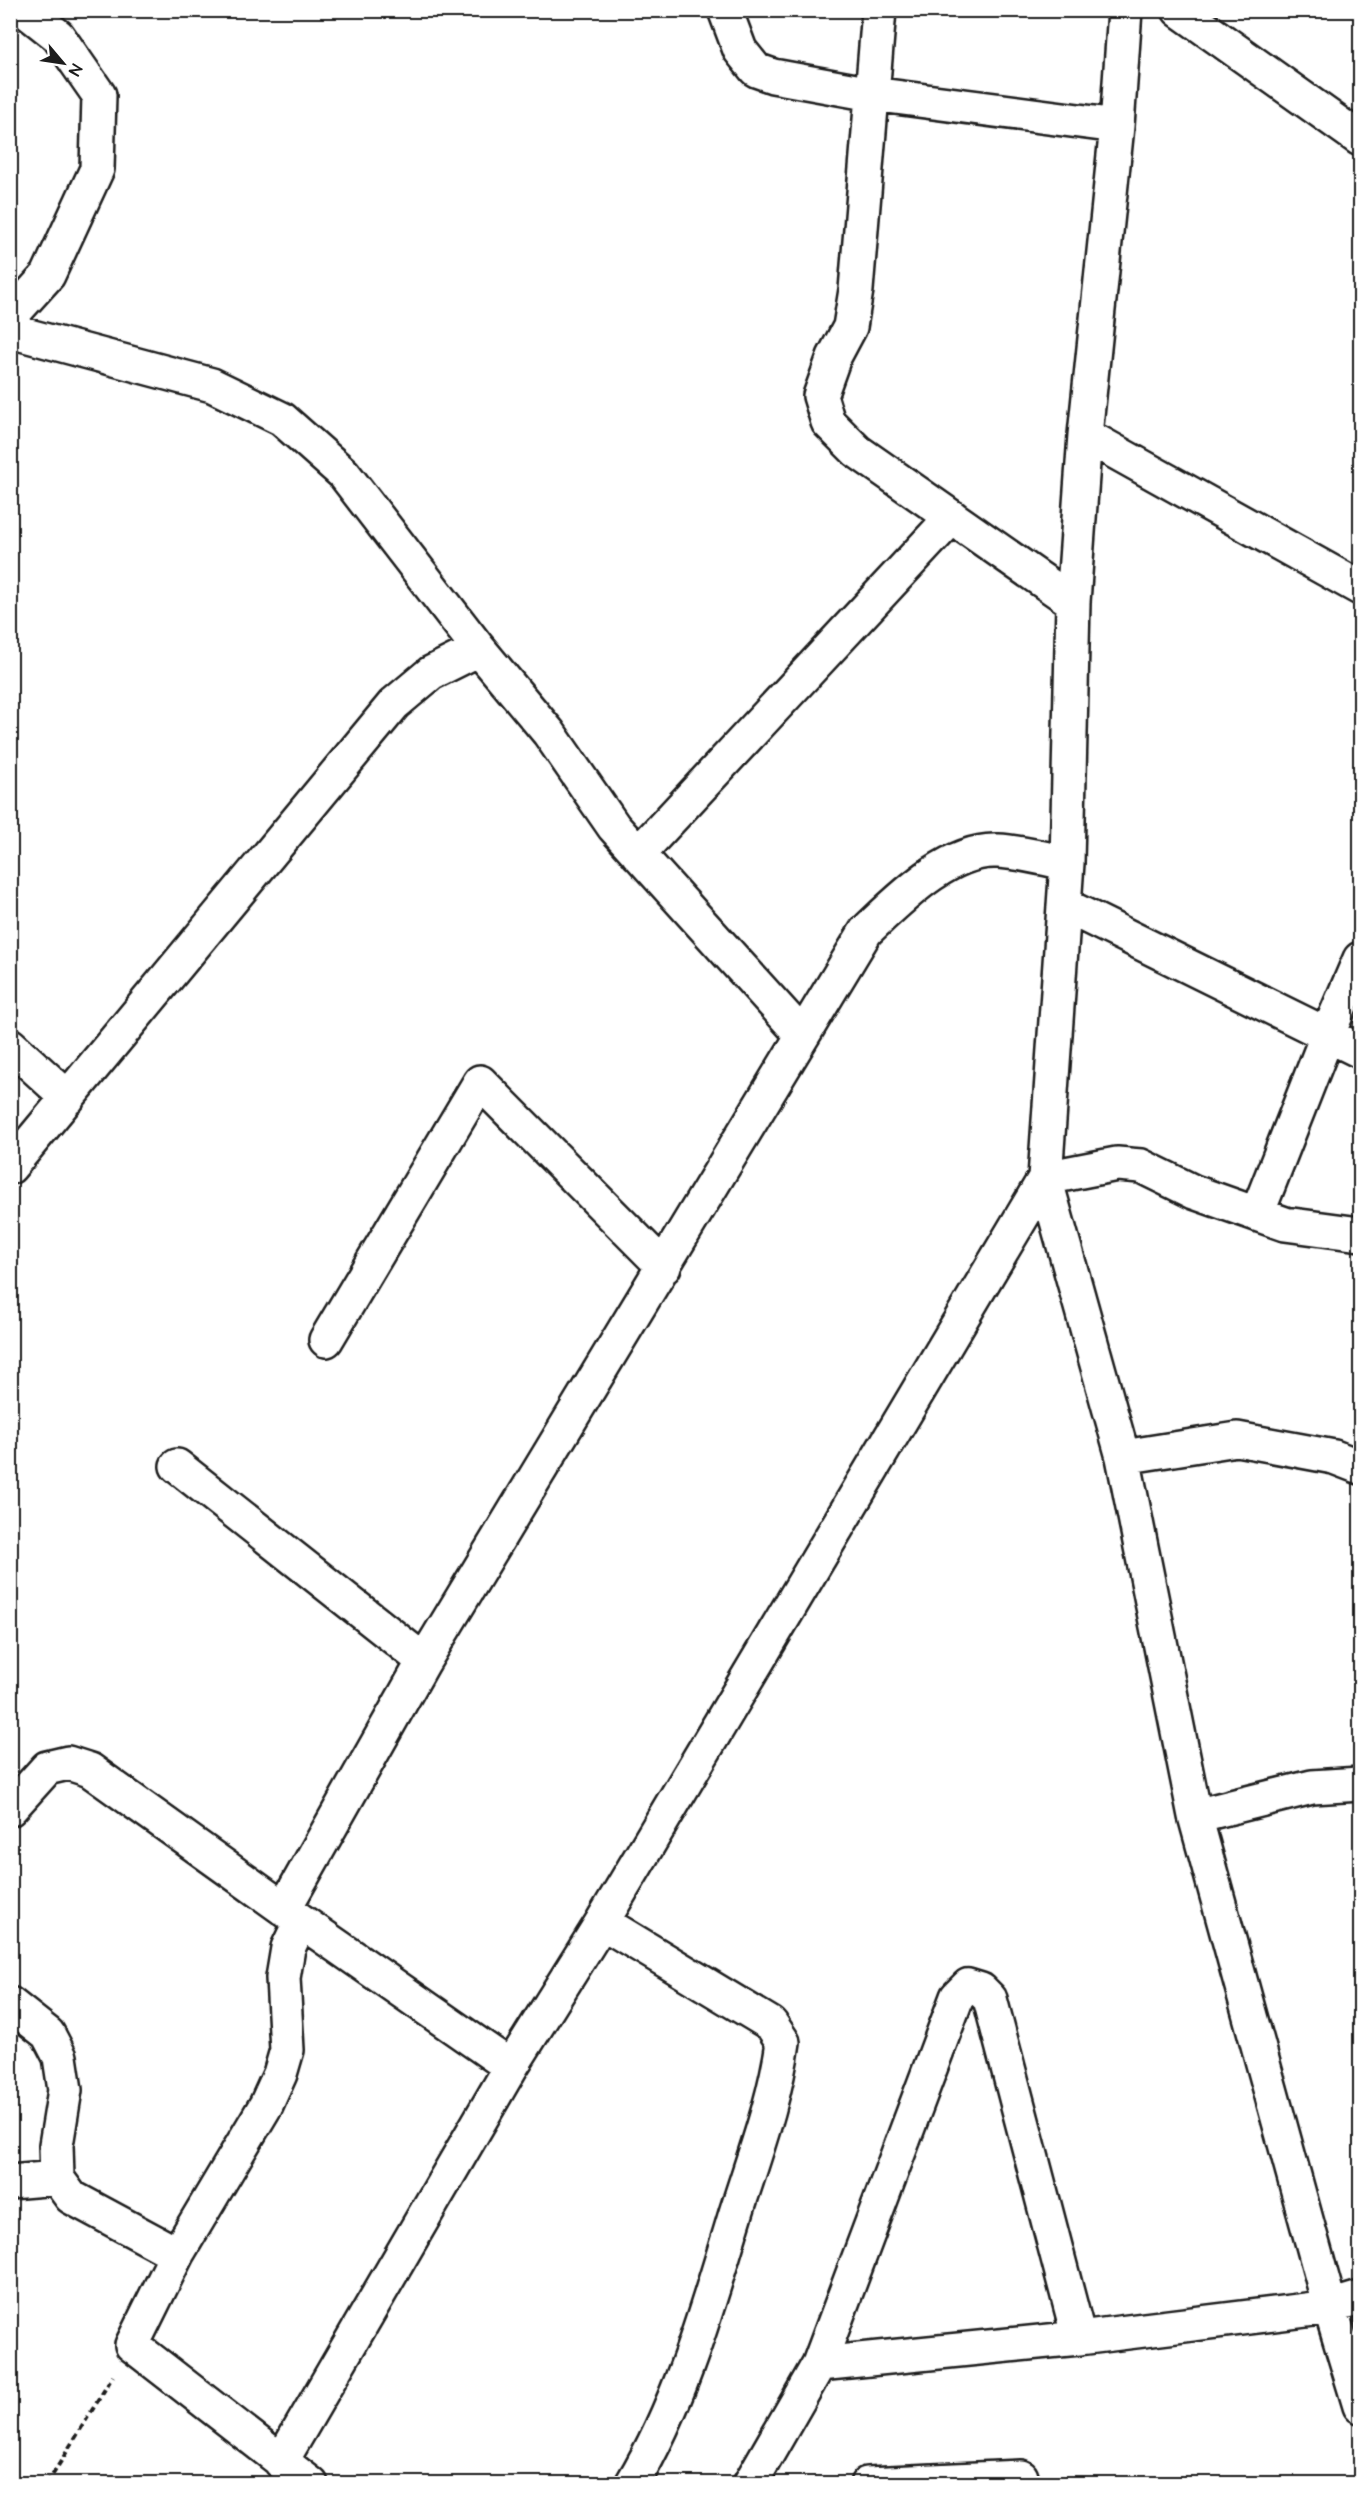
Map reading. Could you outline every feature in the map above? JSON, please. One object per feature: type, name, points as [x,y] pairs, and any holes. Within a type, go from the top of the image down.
[{"type":"street","points":[[10,316],[48,275],[97,169],[99,94],[58,36],[25,10]]},
{"type":"street","points":[[725,10],[740,50],[756,70],[773,76],[872,94],[1117,126]]},
{"type":"street","points":[[879,10],[856,290],[850,327],[834,357],[820,396],[828,422],[857,451],[1073,602]]},
{"type":"street","points":[[1125,10],[1117,126],[1085,435],[1073,602],[1067,863],[1046,1178],[1123,1457],[1195,1816],[1329,2307],[1360,2406]]},
{"type":"street","points":[[1179,10],[1360,139]]},
{"type":"street","points":[[10,331],[212,386],[282,418],[344,474],[479,649],[549,733],[614,827],[802,1035]]},
{"type":"street","points":[[1085,435],[1360,588]]},
{"type":"street","points":[[638,854],[952,517]]},
{"type":"street","points":[[10,1167],[394,704],[431,673],[479,649]]},
{"type":"street","points":[[311,2484],[132,2345],[177,2254],[266,2105],[280,2074],[287,2050],[283,1978],[292,1915],[424,1661],[866,931],[912,889],[961,858],[997,850],[1067,863]]},
{"type":"street","points":[[1064,905],[1360,1051]]},
{"type":"street","points":[[1257,1214],[1360,958]]},
{"type":"street","points":[[10,1045],[68,1098]]},
{"type":"street","points":[[326,1340],[480,1082],[664,1267]]},
{"type":"street","points":[[281,2462],[511,2067],[602,1922],[1046,1178],[1117,1164],[1141,1166],[1194,1192],[1285,1224],[1360,1234]]},
{"type":"street","points":[[1123,1457],[1237,1439],[1352,1454]]},
{"type":"street","points":[[177,1466],[424,1661]]},
{"type":"street","points":[[10,1809],[47,1768],[69,1763],[90,1770],[292,1915],[511,2067]]},
{"type":"street","points":[[1195,1816],[1312,1787],[1360,1784]]},
{"type":"street","points":[[602,1922],[771,2024],[783,2042],[778,2079],[695,2341],[673,2403],[632,2484]]},
{"type":"street","points":[[750,2484],[819,2364],[957,1997],[969,1986],[981,1990],[990,1999],[1079,2338]]},
{"type":"street","points":[[10,2004],[48,2034],[60,2057],[65,2090],[56,2145],[57,2178],[71,2197],[177,2254]]},
{"type":"street","points":[[10,2182],[57,2178]]},
{"type":"street","points":[[819,2364],[1079,2338],[1329,2307],[1360,2298]]},
{"type":"street","points":[[867,2484],[1021,2477]]},
{"type":"path","points":[[47,2484],[132,2345]]}]
